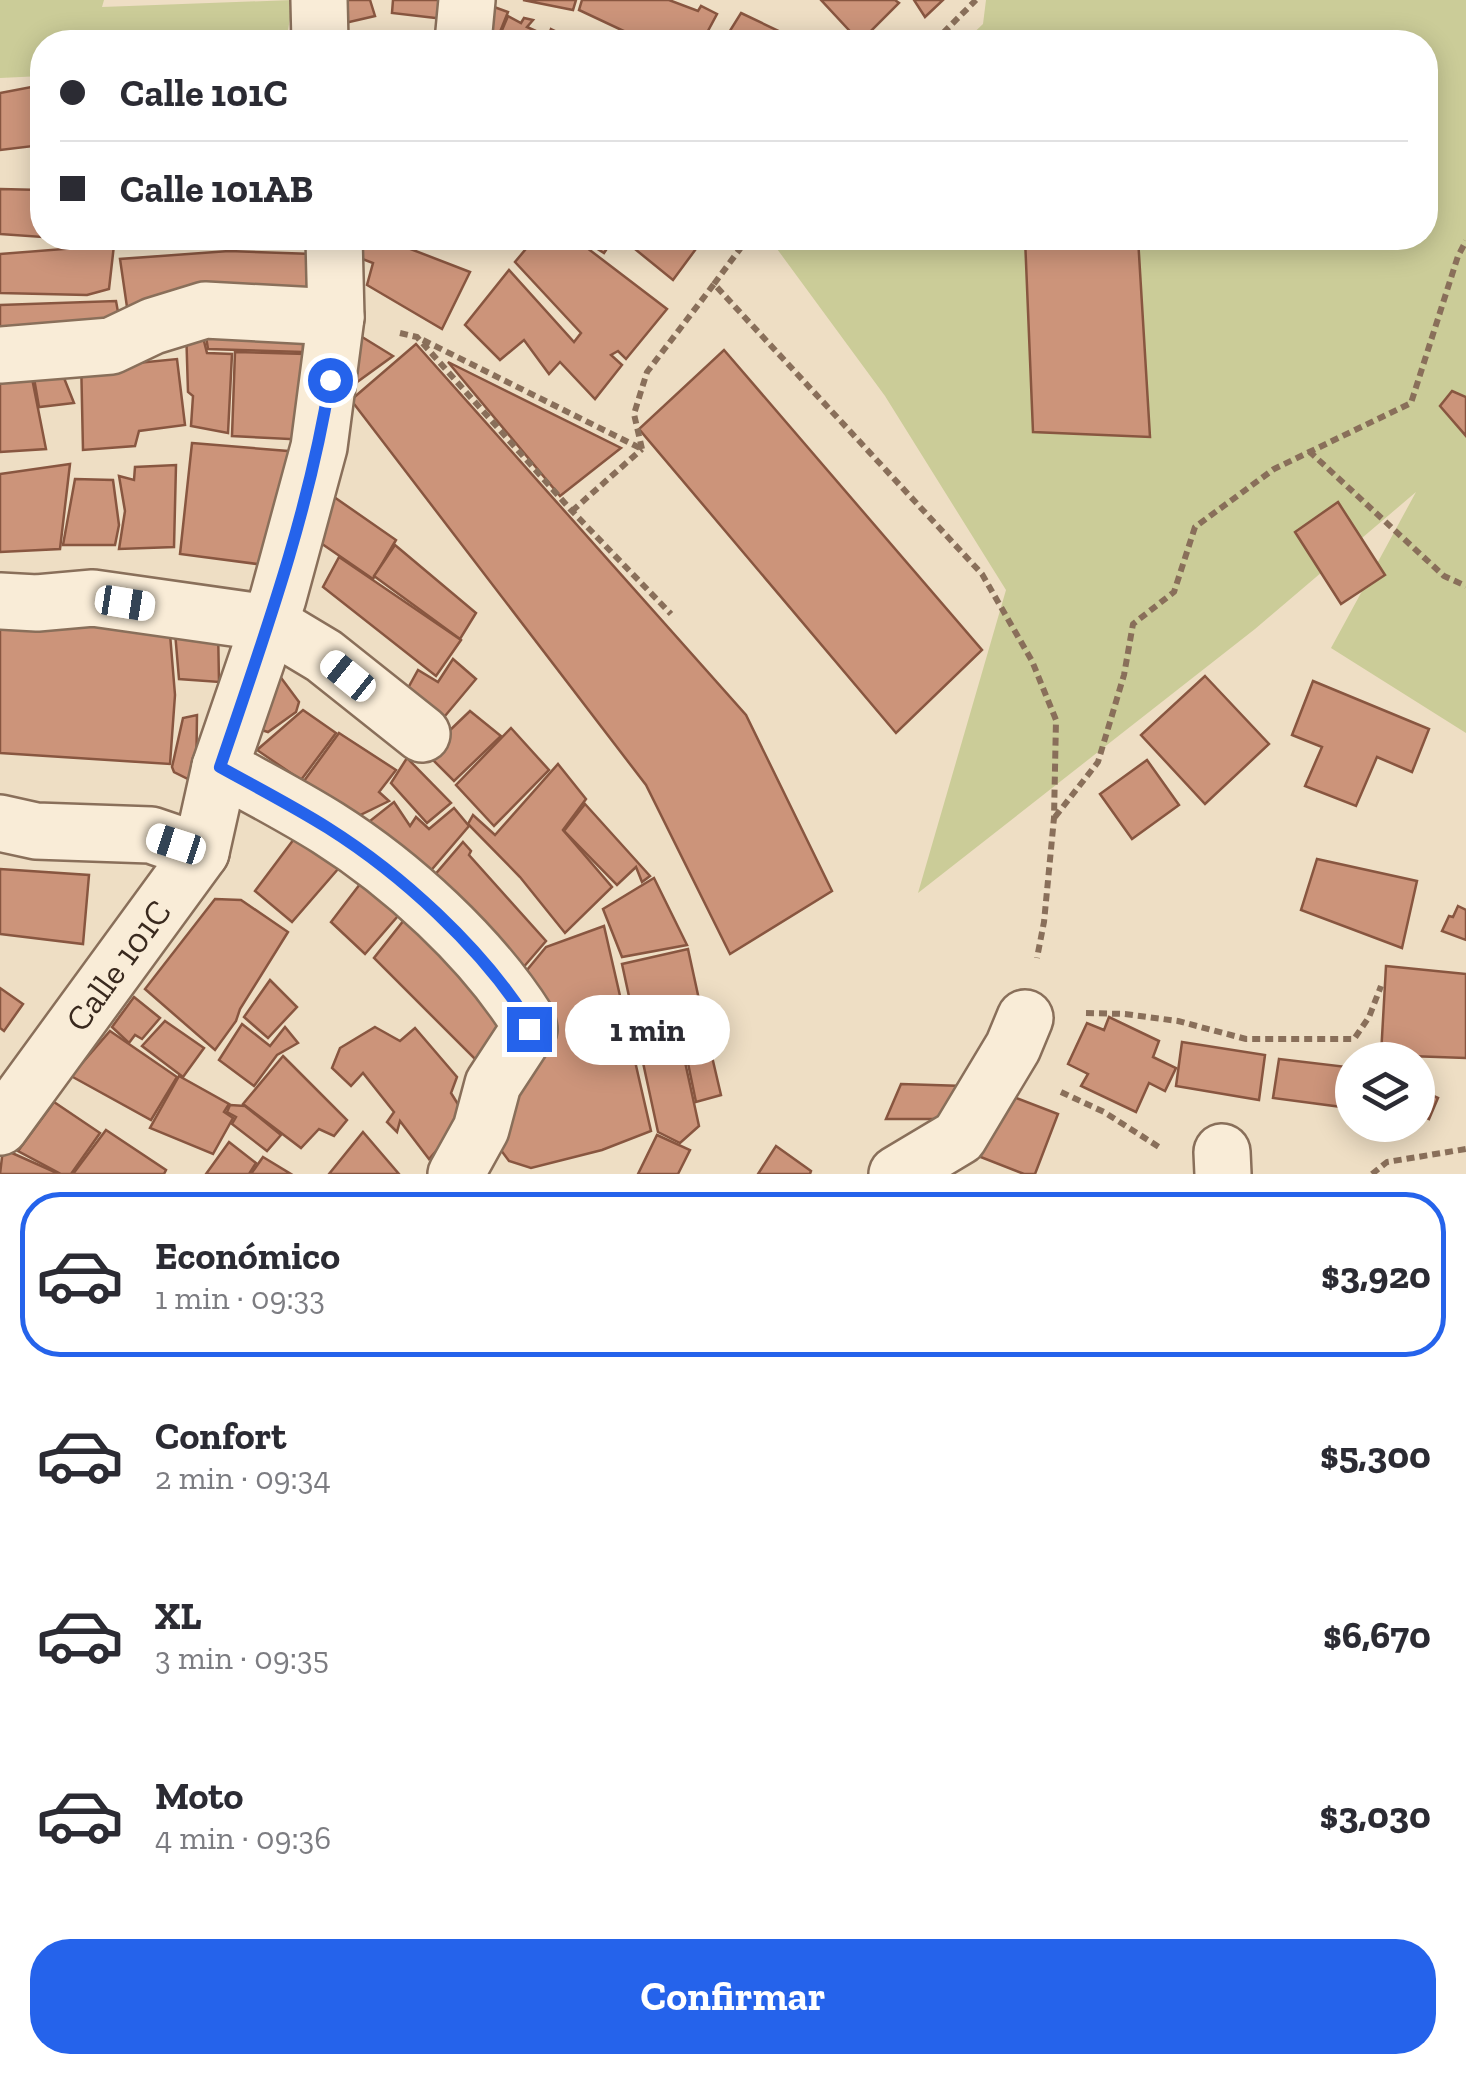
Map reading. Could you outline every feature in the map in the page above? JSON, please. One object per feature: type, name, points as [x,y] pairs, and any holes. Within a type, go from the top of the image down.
[{"type":"street","points":[[319,0],[320,30]]},
{"type":"street","points":[[464,30],[467,0]]},
{"type":"street","name":"Calle 101C","points":[[0,1127],[202,852],[220,767],[269,623],[320,447],[336,317],[334,250]]},
{"type":"street","points":[[0,355],[111,346],[153,326],[205,310],[336,317]]},
{"type":"street","points":[[0,601],[37,604],[93,598],[269,623],[324,656],[422,734]]},
{"type":"street","points":[[220,767],[328,828],[393,874],[498,978],[527,1020],[529,1029],[493,1084],[481,1129],[456,1174]]},
{"type":"street","points":[[0,823],[36,831],[151,836],[202,852]]},
{"type":"street","points":[[897,1174],[959,1137],[1025,1018]]},
{"type":"path","points":[[946,30],[976,0]]},
{"type":"path","points":[[1054,818],[1098,762],[1124,675],[1133,624],[1174,592],[1196,527],[1274,468],[1411,404],[1466,241]]},
{"type":"path","points":[[642,449],[634,414],[646,372],[739,250]]},
{"type":"path","points":[[714,284],[982,574],[1032,661],[1056,720],[1054,818],[1044,922],[1025,1018],[1124,1014],[1178,1021],[1246,1039],[1354,1039],[1370,1017],[1382,986]]},
{"type":"path","points":[[336,317],[418,338],[642,449]]},
{"type":"path","points":[[418,338],[572,512],[671,614]]},
{"type":"path","points":[[572,512],[642,449]]},
{"type":"path","points":[[1310,451],[1444,576],[1466,586]]},
{"type":"path","points":[[1000,1066],[1104,1112],[1165,1150]]},
{"type":"path","points":[[1372,1174],[1387,1162],[1466,1148]]},
{"type":"green space","points":[[0,0],[104,0],[102,7],[293,0],[288,30],[30,30],[30,77],[0,78]]},
{"type":"green space","points":[[986,0],[1466,0],[1466,733],[1331,648],[1416,492],[1255,629],[918,893],[1006,590],[885,396],[778,250],[1438,250],[1438,30],[977,30],[983,24]]},
{"type":"building","points":[[341,0],[370,0],[375,16],[345,23]]},
{"type":"building","points":[[393,0],[450,0],[453,20],[392,13]]},
{"type":"building","points":[[523,0],[576,0],[573,10]]},
{"type":"building","points":[[582,0],[669,0],[698,11],[701,6],[717,14],[708,30],[622,30],[579,10]]},
{"type":"building","points":[[821,0],[899,3],[872,30],[849,30]]},
{"type":"building","points":[[914,0],[943,0],[925,17]]},
{"type":"building","points":[[483,3],[508,12],[501,30],[474,30]]},
{"type":"building","points":[[741,13],[777,30],[730,30]]},
{"type":"building","points":[[508,16],[521,23],[524,18],[533,20],[527,27],[534,30],[502,30]]},
{"type":"building","points":[[30,87],[30,146],[0,150],[0,93]]},
{"type":"building","points":[[0,189],[30,190],[30,236],[0,234]]},
{"type":"building","points":[[113,250],[109,289],[87,295],[0,293],[0,254]]},
{"type":"building","points":[[354,250],[413,250],[470,272],[442,329],[367,285],[373,263],[352,255]]},
{"type":"building","points":[[525,250],[590,250],[667,309],[626,359],[618,351],[611,355],[622,365],[595,399],[560,362],[549,374],[524,340],[500,360],[465,325],[509,270],[574,342],[581,333],[515,262]]},
{"type":"building","points":[[636,250],[695,250],[673,280]]},
{"type":"building","points":[[1025,250],[1139,250],[1150,437],[1033,432]]},
{"type":"building","points":[[229,251],[313,254],[319,305],[128,314],[120,259]]},
{"type":"building","points":[[116,301],[122,334],[0,350],[0,305]]},
{"type":"building","points":[[203,318],[303,319],[303,352],[208,349]]},
{"type":"building","points":[[200,325],[207,353],[232,354],[228,433],[191,426],[193,396],[188,392],[186,327]]},
{"type":"building","points":[[354,332],[393,356],[353,385]]},
{"type":"building","points":[[416,344],[746,715],[832,891],[730,954],[646,785],[351,400]]},
{"type":"building","points":[[724,350],[982,650],[896,733],[639,429]]},
{"type":"building","points":[[235,352],[306,354],[309,440],[232,436]]},
{"type":"building","points":[[81,357],[137,363],[177,359],[185,425],[139,431],[135,446],[83,450]]},
{"type":"building","points":[[28,358],[46,449],[0,452],[0,360]]},
{"type":"building","points":[[56,358],[74,403],[39,407],[31,361]]},
{"type":"building","points":[[448,362],[621,448],[560,496]]},
{"type":"building","points":[[1452,391],[1466,397],[1466,436],[1440,406]]},
{"type":"building","points":[[192,443],[300,452],[280,567],[180,554]]},
{"type":"building","points":[[70,464],[60,549],[0,552],[0,474]]},
{"type":"building","points":[[176,465],[174,547],[119,549],[125,511],[119,476],[134,480],[135,467]]},
{"type":"building","points":[[75,479],[113,480],[119,525],[115,545],[63,545]]},
{"type":"building","points":[[324,490],[396,540],[373,579],[312,537]]},
{"type":"building","points":[[1338,502],[1385,575],[1341,604],[1295,532]]},
{"type":"building","points":[[395,545],[476,613],[460,639],[374,576]]},
{"type":"building","points":[[339,557],[461,640],[436,676],[323,587]]},
{"type":"building","points":[[0,612],[169,622],[175,695],[170,764],[0,753]]},
{"type":"building","points":[[218,626],[219,682],[179,679],[175,632]]},
{"type":"building","points":[[453,659],[476,679],[440,722],[402,699],[418,670],[438,682]]},
{"type":"building","points":[[276,671],[299,702],[296,712],[268,732],[255,728]]},
{"type":"building","points":[[1205,676],[1269,744],[1205,804],[1141,735]]},
{"type":"building","points":[[1313,681],[1429,729],[1412,772],[1377,757],[1356,806],[1305,786],[1322,747],[1292,735]]},
{"type":"building","points":[[303,710],[336,733],[301,780],[257,750]]},
{"type":"building","points":[[470,711],[501,736],[454,781],[426,753]]},
{"type":"building","points":[[197,715],[196,783],[174,772],[172,767],[183,718]]},
{"type":"building","points":[[511,728],[549,770],[494,826],[456,785]]},
{"type":"building","points":[[339,733],[396,770],[379,792],[389,801],[354,818],[304,781]]},
{"type":"building","points":[[407,758],[451,803],[427,823],[391,783]]},
{"type":"building","points":[[1147,760],[1179,805],[1132,839],[1100,794]]},
{"type":"building","points":[[558,764],[586,799],[563,830],[612,887],[565,933],[520,877],[468,824],[473,815],[495,835]]},
{"type":"building","points":[[394,802],[410,826],[416,817],[429,829],[454,808],[469,826],[416,888],[356,832]]},
{"type":"building","points":[[585,804],[650,876],[642,882],[636,867],[617,885],[564,831]]},
{"type":"building","points":[[303,827],[345,861],[292,922],[255,891]]},
{"type":"building","points":[[463,842],[471,851],[469,855],[546,941],[509,984],[421,891]]},
{"type":"building","points":[[1317,859],[1417,881],[1402,948],[1301,910]]},
{"type":"building","points":[[0,869],[89,875],[83,944],[0,934]]},
{"type":"building","points":[[370,871],[404,909],[365,954],[331,922]]},
{"type":"building","points":[[654,878],[687,945],[622,957],[603,909]]},
{"type":"building","points":[[215,899],[241,900],[288,932],[215,1050],[145,989]]},
{"type":"building","points":[[1458,906],[1466,910],[1466,940],[1442,931]]},
{"type":"building","points":[[412,910],[526,1030],[487,1071],[374,958]]},
{"type":"building","points":[[604,926],[651,1131],[602,1150],[531,1168],[509,1161],[489,1134],[513,987],[546,947]]},
{"type":"building","points":[[688,949],[705,1027],[673,1037],[638,1038],[622,964]]},
{"type":"building","points":[[1386,966],[1466,974],[1466,1058],[1435,1057],[1435,1042],[1382,1042]]},
{"type":"building","points":[[270,980],[297,1007],[268,1038],[244,1017]]},
{"type":"building","points":[[0,988],[23,1004],[4,1031],[0,1028]]},
{"type":"building","points":[[134,997],[160,1018],[142,1039],[135,1035],[129,1043],[112,1027]]},
{"type":"building","points":[[1109,1017],[1159,1041],[1153,1057],[1176,1068],[1165,1091],[1149,1083],[1136,1112],[1081,1086],[1088,1074],[1068,1064],[1087,1023],[1104,1030]]},
{"type":"building","points":[[165,1021],[204,1048],[183,1077],[142,1046]]},
{"type":"building","points":[[242,1024],[270,1046],[285,1027],[298,1043],[277,1055],[254,1086],[219,1060]]},
{"type":"building","points":[[375,1027],[400,1041],[415,1028],[457,1077],[451,1093],[466,1117],[429,1159],[400,1121],[397,1132],[387,1122],[394,1112],[363,1073],[351,1086],[332,1068],[340,1048]]},
{"type":"building","points":[[110,1031],[177,1077],[151,1120],[71,1076]]},
{"type":"building","points":[[706,1031],[721,1095],[696,1102],[683,1039]]},
{"type":"building","points":[[680,1039],[699,1126],[680,1143],[658,1132],[639,1044]]},
{"type":"building","points":[[1182,1042],[1265,1055],[1259,1100],[1176,1086]]},
{"type":"building","points":[[283,1056],[347,1120],[334,1136],[319,1129],[301,1148],[243,1104]]},
{"type":"building","points":[[1279,1059],[1335,1066],[1335,1106],[1273,1098]]},
{"type":"building","points":[[179,1076],[229,1104],[224,1112],[233,1118],[213,1154],[150,1128]]},
{"type":"building","points":[[901,1084],[963,1086],[949,1119],[886,1119]]},
{"type":"building","points":[[998,1091],[1058,1114],[1035,1174],[1024,1174],[973,1154]]},
{"type":"building","points":[[54,1102],[100,1133],[71,1174],[61,1174],[18,1151]]},
{"type":"building","points":[[230,1105],[245,1106],[281,1135],[267,1151],[232,1124],[236,1117],[227,1112]]},
{"type":"building","points":[[106,1130],[166,1170],[164,1174],[73,1174]]},
{"type":"building","points":[[363,1132],[399,1174],[329,1174]]},
{"type":"building","points":[[657,1135],[690,1150],[678,1174],[638,1174]]},
{"type":"building","points":[[229,1142],[256,1163],[249,1174],[206,1174]]},
{"type":"building","points":[[776,1146],[811,1171],[810,1174],[758,1174]]},
{"type":"building","points":[[3,1149],[59,1174],[0,1174]]},
{"type":"building","points":[[263,1157],[291,1174],[251,1174]]},
{"type":"route","points":[[330,380],[320,447],[278,598],[220,767],[328,828],[393,874],[498,978],[529,1029]]}]
